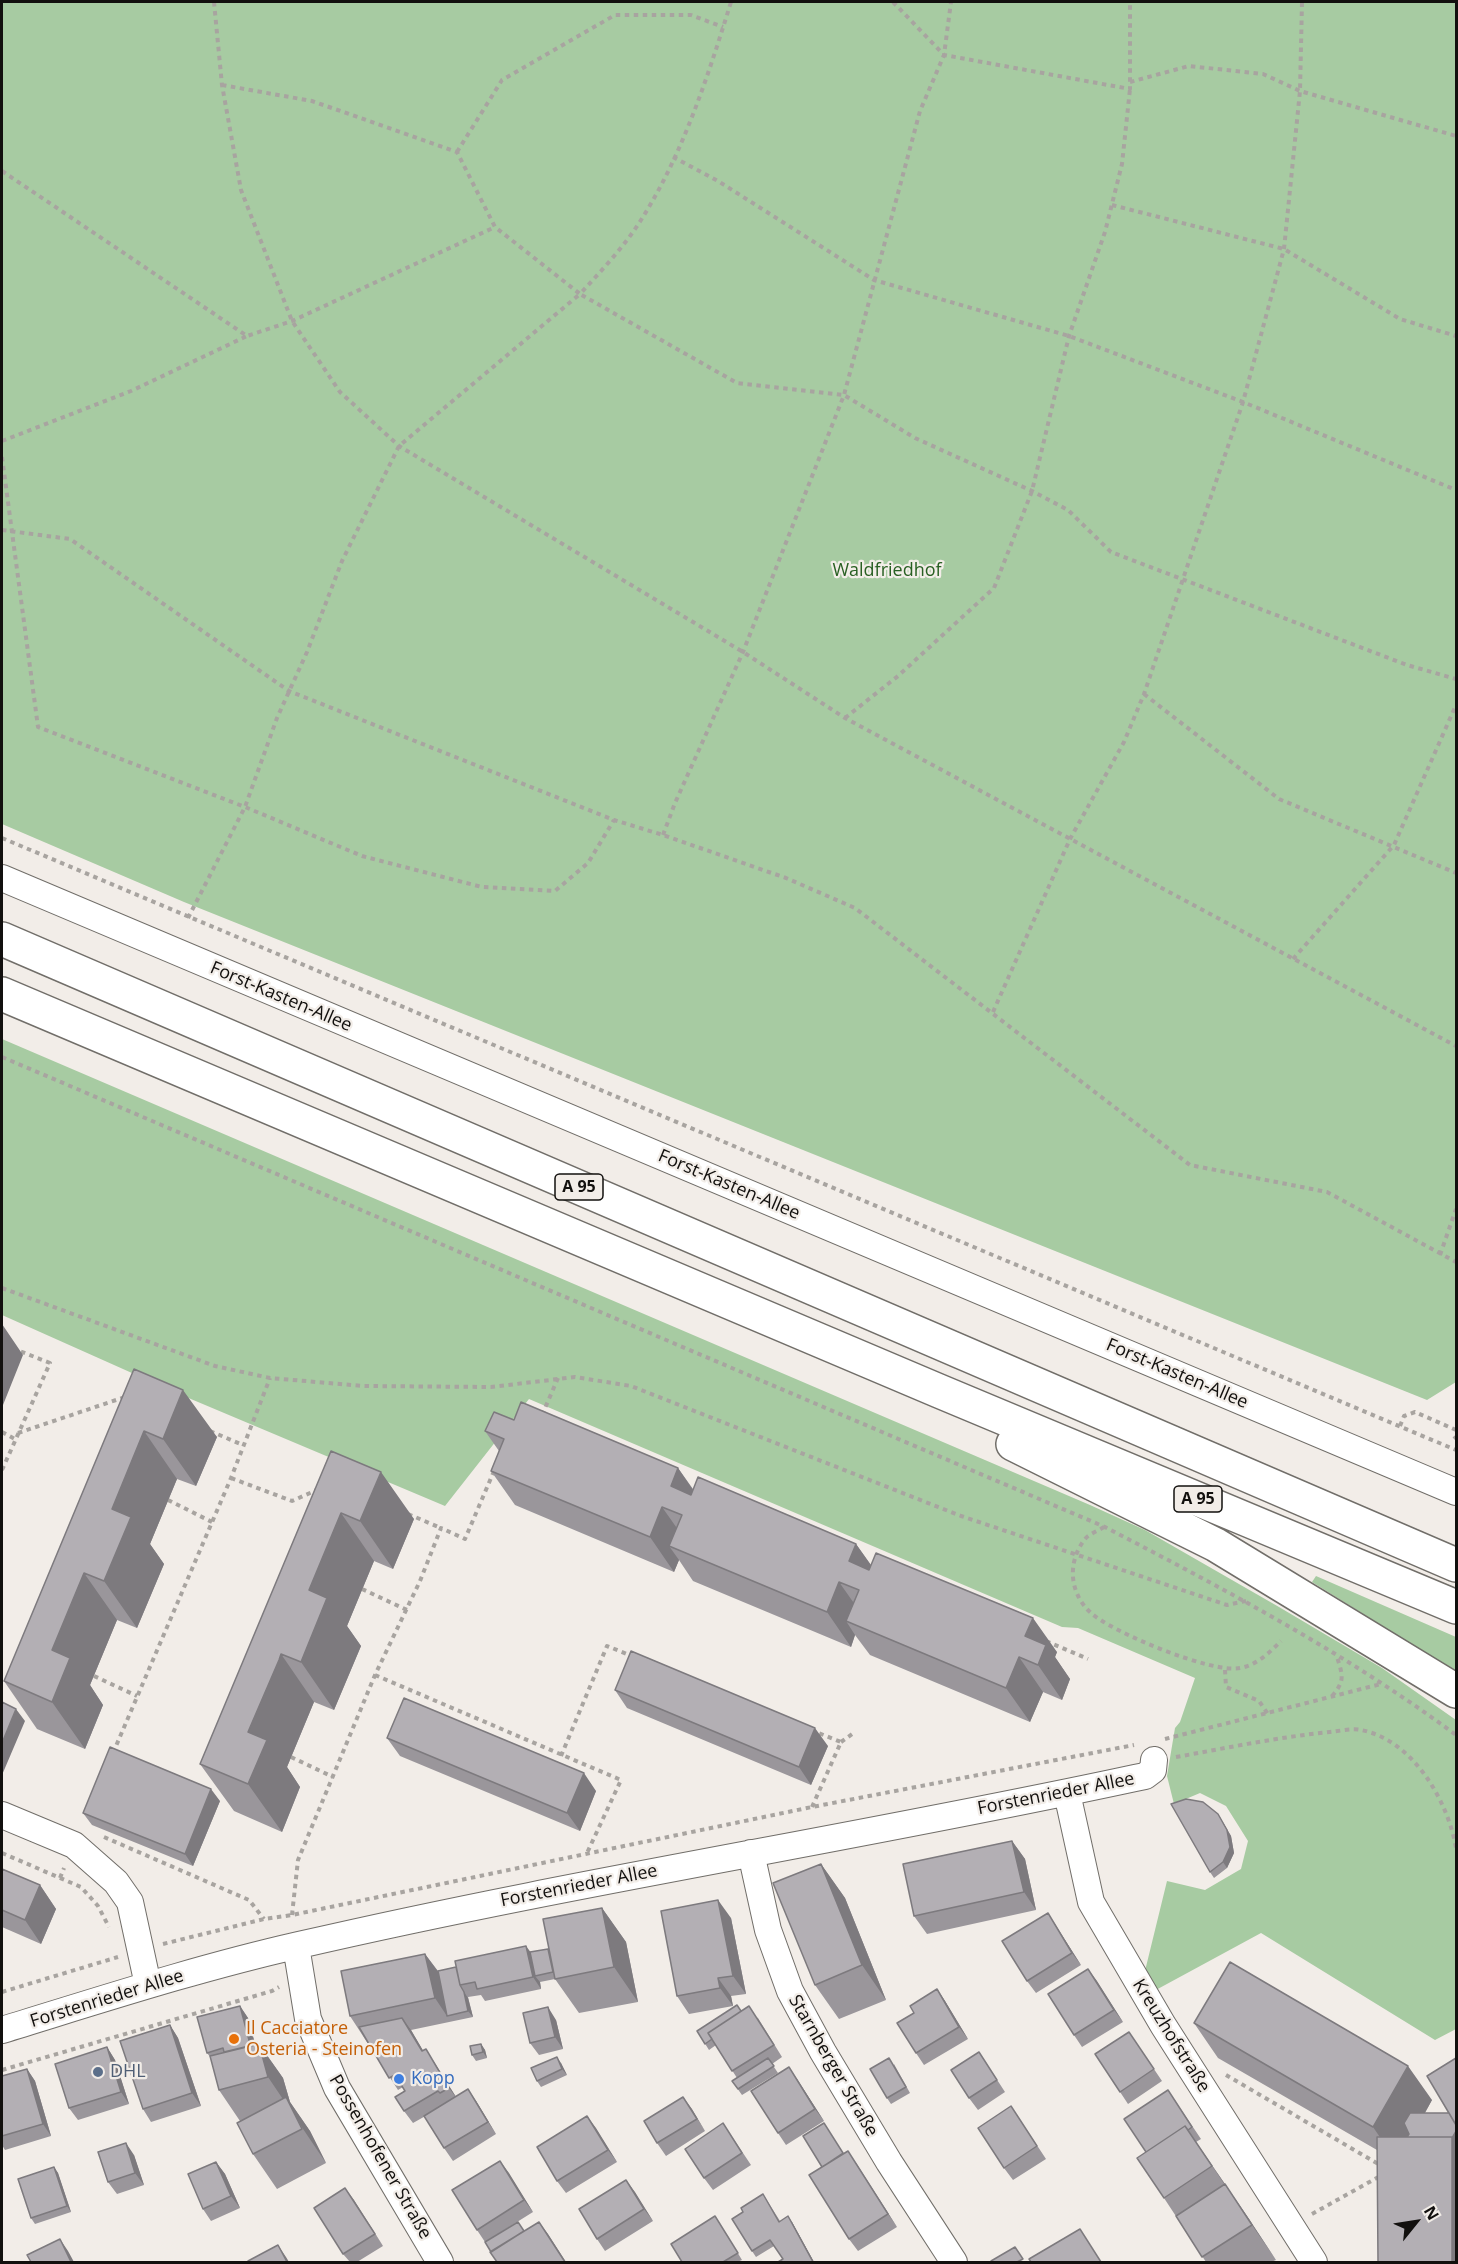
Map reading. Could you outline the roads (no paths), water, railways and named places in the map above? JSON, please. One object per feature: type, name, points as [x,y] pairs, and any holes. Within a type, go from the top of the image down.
[{"type":"highway","name":"A 95","points":[[2,939],[1456,1565]]},
{"type":"highway","name":"A 95","points":[[2,994],[939,1391],[1456,1607]]},
{"type":"highway","points":[[939,1391],[1003,1439],[1216,1545],[1456,1691]]},
{"type":"street","name":"Forst-Kasten-Allee","points":[[2,878],[1456,1492]]},
{"type":"street","name":"Forstenrieder Allee","points":[[2,2030],[148,1985],[296,1946],[489,1903],[1067,1793],[1145,1776],[1153,1770],[1152,1748]]},
{"type":"street","name":"Kreuzhofstraße","points":[[1067,1793],[1090,1902],[1163,2025],[1314,2262]]},
{"type":"street","points":[[2,1815],[74,1845],[116,1882],[130,1902],[130,1953],[148,1985]]},
{"type":"street","name":"Starnberger Straße","points":[[751,1853],[768,1930],[790,1991],[823,2052],[948,2261]]},
{"type":"street","name":"Possenhofener Straße","points":[[296,1946],[308,2019],[337,2088],[440,2262]]},
{"type":"place","name":"Il Cacciatore Osteria - Steinofen","points":[[234,2039]]},
{"type":"place","name":"DHL","points":[[98,2072]]},
{"type":"place","name":"Kopp","points":[[399,2079]]},
{"type":"park label","name":"Waldfriedhof","points":[[887,571]]}]
